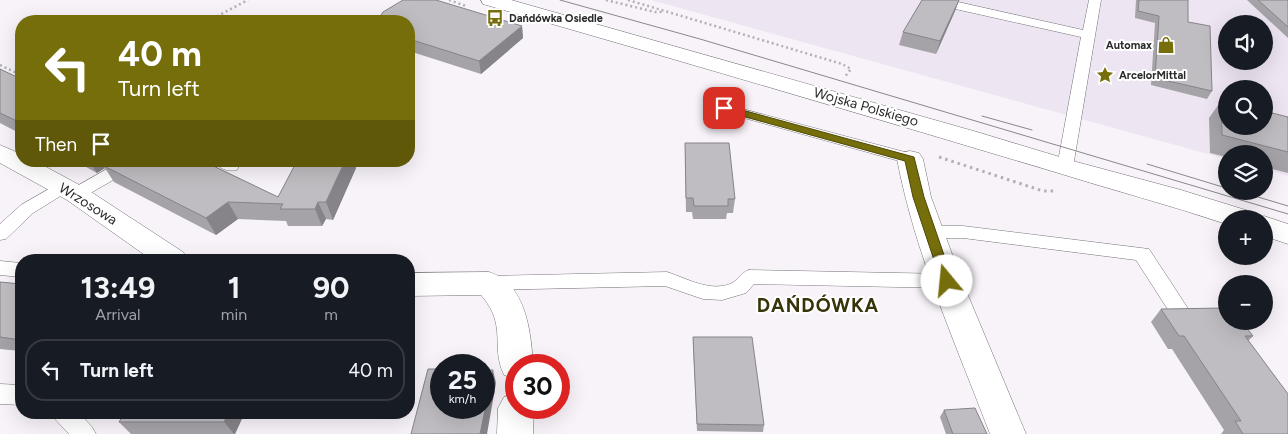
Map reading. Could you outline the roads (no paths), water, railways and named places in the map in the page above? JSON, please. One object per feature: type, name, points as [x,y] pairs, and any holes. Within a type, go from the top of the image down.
[{"type":"main road","name":"Wojska Polskiego","points":[[490,0],[933,126],[1065,167],[1172,196],[1218,211]]},
{"type":"main road","name":"Wrzosowa","points":[[0,153],[15,161]]},
{"type":"main road","points":[[910,159],[918,197],[932,232],[947,281],[1008,434]]},
{"type":"main road","name":"Wrzosowa","points":[[25,167],[69,191],[164,254]]},
{"type":"main road","points":[[1273,229],[1288,234]]},
{"type":"main road","points":[[415,285],[489,283],[504,298],[513,321],[515,354]]},
{"type":"main road","points":[[515,434],[516,419]]},
{"type":"lane","points":[[933,0],[1088,35]]},
{"type":"lane","points":[[1065,167],[1095,0]]},
{"type":"lane","points":[[724,108],[910,159]]},
{"type":"lane","points":[[0,234],[27,209],[120,167]]},
{"type":"lane","points":[[932,232],[963,232],[1142,254],[1181,313]]},
{"type":"lane","points":[[0,268],[15,269]]},
{"type":"lane","points":[[489,283],[668,279],[686,288],[722,294],[739,288],[749,277],[947,281]]},
{"type":"lane","points":[[0,394],[15,395]]},
{"type":"lane","points":[[70,419],[84,434]]},
{"type":"tram line","points":[[560,0],[700,39],[1288,214]]},
{"type":"tram line","points":[[982,116],[1032,130]]},
{"type":"tram line","points":[[1147,164],[1218,186]]},
{"type":"tram line","points":[[1268,200],[1288,206]]},
{"type":"place","name":"Dańdówka Osiedle","points":[[495,18]]},
{"type":"place","name":"Automax","points":[[1166,45]]},
{"type":"place","name":"ArcelorMittal","points":[[1105,75]]},
{"type":"district","name":"DAŃDÓWKA","points":[[818,305]]}]
